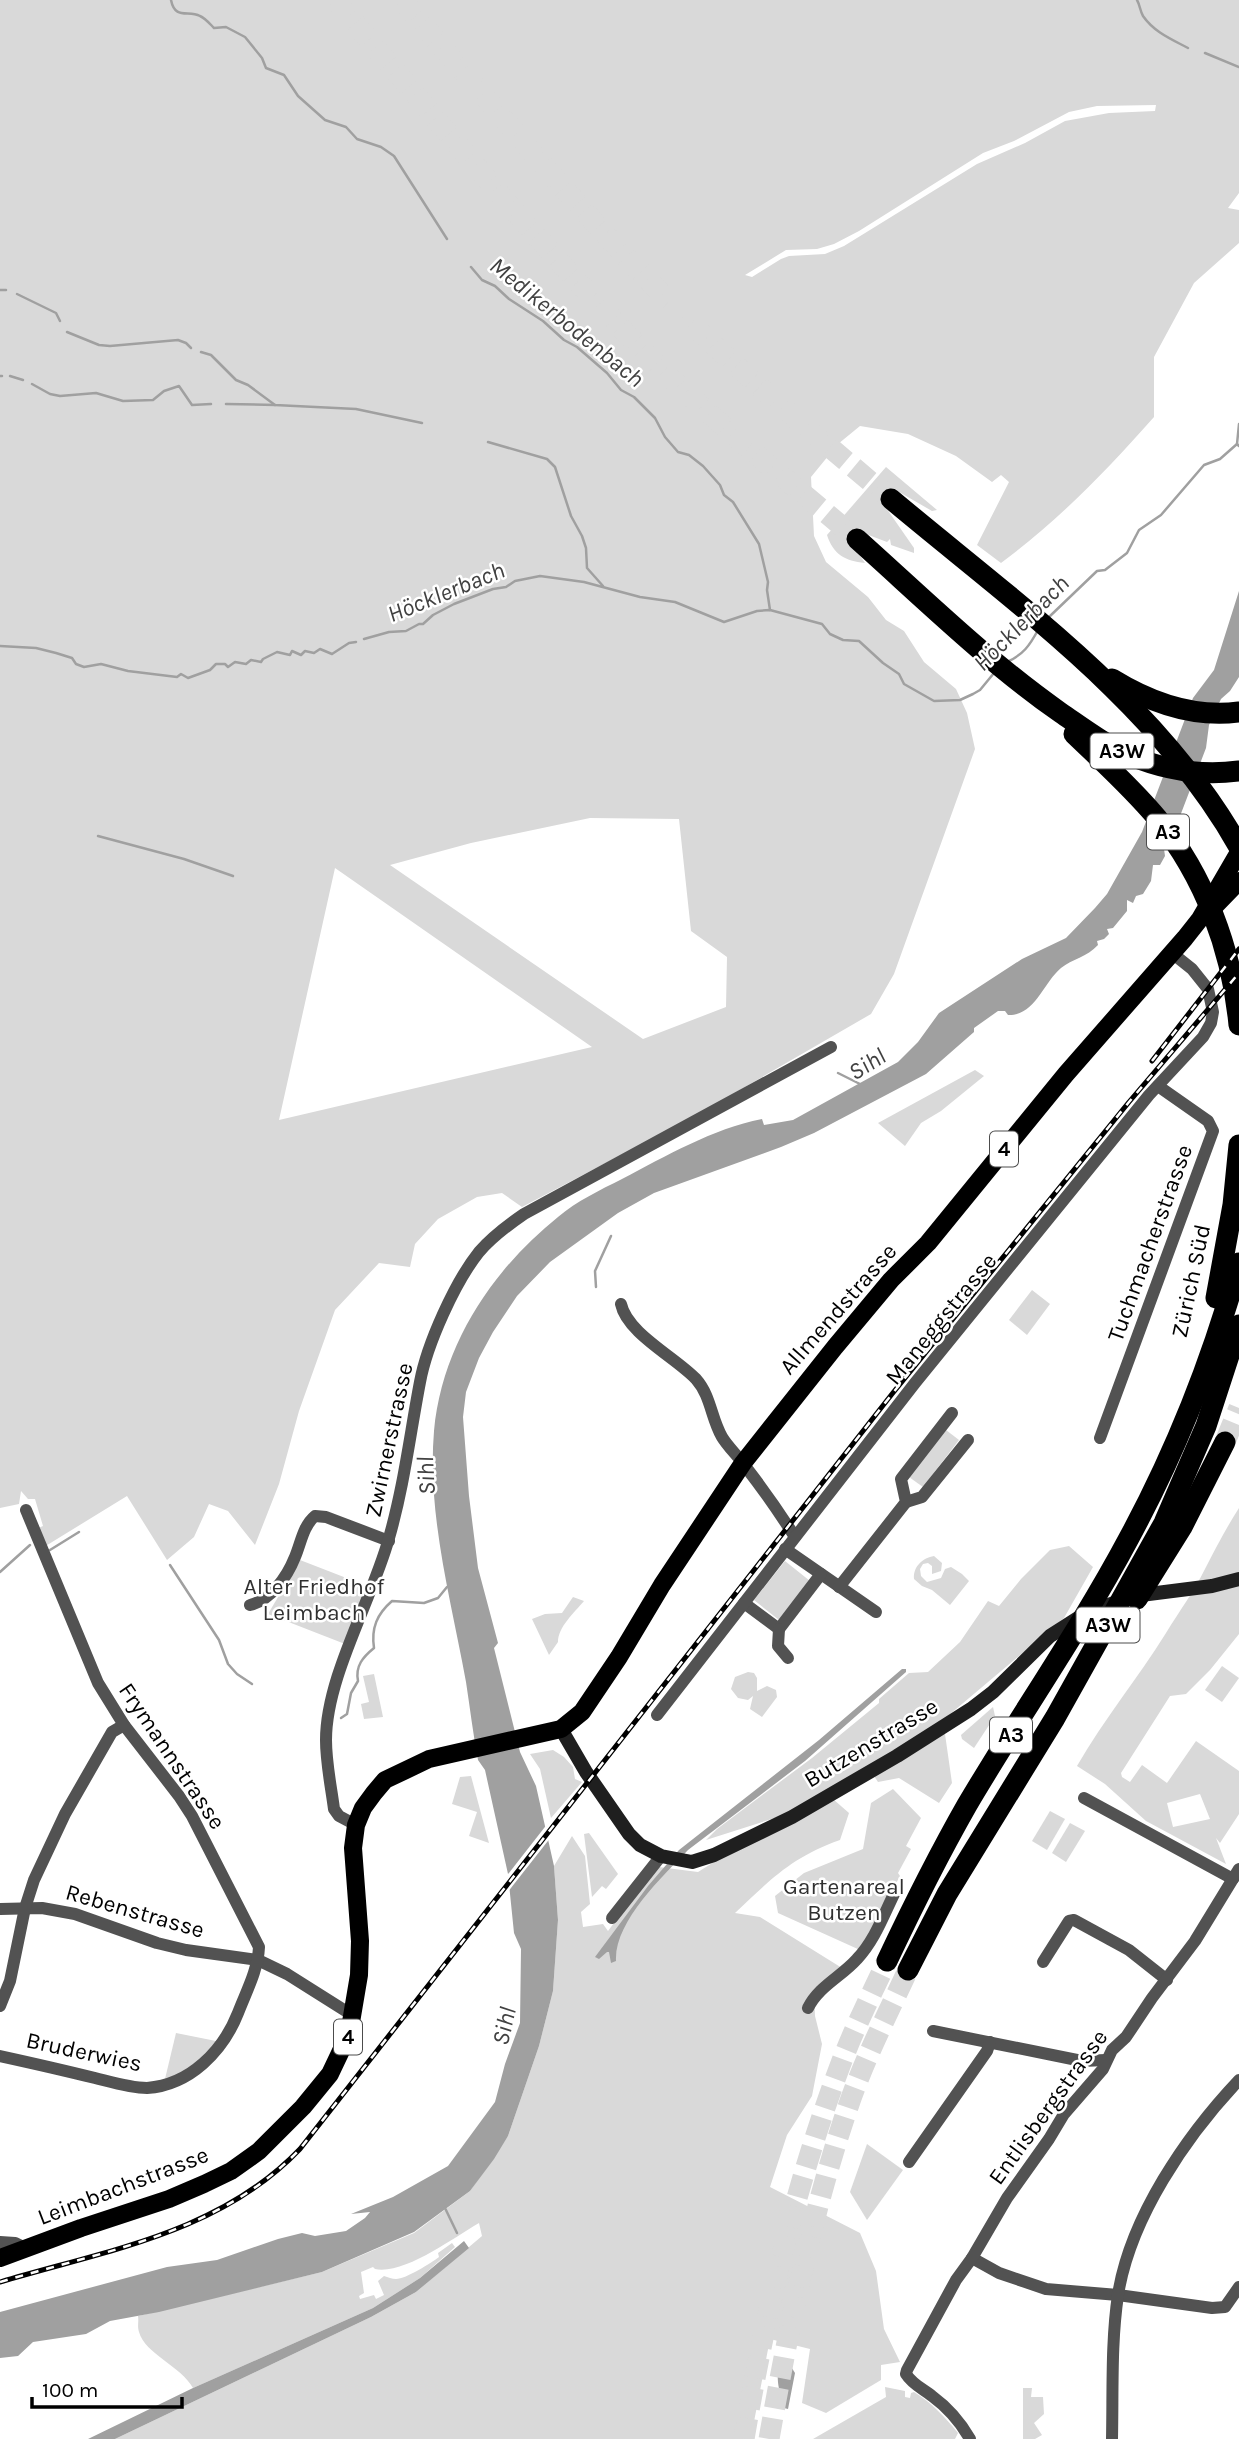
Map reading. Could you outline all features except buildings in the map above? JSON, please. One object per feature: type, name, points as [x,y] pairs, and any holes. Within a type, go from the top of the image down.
[{"type":"highway","name":"A3","points":[[891,499],[1076,655],[1175,754],[1211,801],[1239,850]]},
{"type":"highway","name":"A3","points":[[857,539],[1022,684],[1140,799],[1174,840],[1201,886],[1221,936],[1234,989],[1239,1025]]},
{"type":"highway","name":"A3","points":[[1076,655],[1131,691],[1167,706],[1206,713],[1239,712]]},
{"type":"highway","name":"A3W","points":[[1022,684],[1088,732],[1129,755],[1187,771],[1239,771]]},
{"type":"highway","name":"Zürich Süd","points":[[1182,1425],[1214,1306],[1231,1214],[1239,1145]]},
{"type":"highway","name":"A3","points":[[887,1961],[926,1880],[968,1804],[1117,1560],[1154,1490],[1204,1372],[1239,1263]]},
{"type":"highway","name":"A3W","points":[[908,1970],[932,1920],[1055,1718],[1174,1502],[1209,1416],[1239,1325]]},
{"type":"highway","name":"A3","points":[[1055,1718],[1118,1629],[1166,1554],[1225,1442]]},
{"type":"main road","name":"Allmendstrasse","points":[[468,1749],[561,1729],[570,1724],[591,1702],[662,1585],[743,1463],[891,1280],[928,1243],[1066,1074],[1200,919],[1239,850]]},
{"type":"main road","name":"Allmendstrasse","points":[[1200,919],[1220,903],[1239,881]]},
{"type":"main road","name":"Butzenstrasse","points":[[561,1729],[586,1772],[629,1834],[640,1845],[664,1857],[692,1862],[715,1855],[819,1802],[971,1709],[993,1692],[1050,1636],[1086,1613],[1126,1598],[1212,1586],[1239,1579]]},
{"type":"main road","name":"Leimbachstrasse","points":[[25,2249],[169,2199],[204,2184],[240,2164],[286,2127],[330,2074],[346,2042],[359,1976],[360,1941],[353,1848],[356,1825],[363,1808],[386,1780],[429,1759],[468,1749]]},
{"type":"main road","name":"4","points":[[0,2258],[25,2249]]},
{"type":"street","name":"Maneggstrasse","points":[[657,1715],[915,1383],[1158,1086],[1203,1037],[1211,1023],[1211,997],[1205,983],[1172,953]]},
{"type":"street","name":"Zwirnerstrasse","points":[[356,1825],[340,1816],[334,1809],[327,1760],[327,1730],[340,1672],[389,1541],[403,1488],[420,1379],[454,1293],[481,1250],[524,1214],[831,1047]]},
{"type":"street","name":"Tuchmacherstrasse","points":[[1100,1438],[1213,1131],[1208,1121],[1158,1086]]},
{"type":"street","points":[[621,1304],[623,1313],[634,1327],[687,1370],[701,1385],[724,1440],[794,1536]]},
{"type":"street","points":[[906,1502],[901,1479],[952,1413]]},
{"type":"street","points":[[839,1587],[906,1502],[922,1497],[968,1440]]},
{"type":"street","name":"Frymannstrasse","points":[[26,1510],[94,1676],[124,1725],[192,1816],[259,1947],[258,1961]]},
{"type":"street","points":[[250,1605],[264,1602],[289,1570],[306,1526],[315,1516],[326,1517],[389,1541]]},
{"type":"street","points":[[785,1549],[876,1612]]},
{"type":"street","points":[[788,1658],[778,1646],[779,1629],[821,1574]]},
{"type":"street","points":[[744,1603],[779,1629]]},
{"type":"street","points":[[0,2006],[10,1981],[25,1908],[34,1880],[65,1814],[112,1732],[124,1725]]},
{"type":"street","points":[[1084,1798],[1236,1874]]},
{"type":"street","points":[[612,1918],[664,1857]]},
{"type":"street","name":"Entlisbergstrasse","points":[[970,2439],[949,2412],[906,2374],[956,2280],[972,2258],[989,2226],[1064,2114],[1094,2082],[1106,2060],[1195,1941],[1236,1874]]},
{"type":"street","points":[[808,2008],[814,1995],[858,1958],[895,1892]]},
{"type":"street","name":"Rebenstrasse","points":[[0,1909],[42,1908],[75,1914],[156,1943],[258,1961]]},
{"type":"street","points":[[1043,1962],[1069,1922],[1074,1920],[1129,1950],[1167,1980]]},
{"type":"street","points":[[258,1961],[287,1974],[352,2015]]},
{"type":"street","name":"Bruderwies","points":[[0,2056],[133,2087],[166,2085],[202,2065],[219,2047],[232,2028],[258,1961]]},
{"type":"street","points":[[933,2031],[1082,2061],[1106,2060]]},
{"type":"street","points":[[909,2162],[987,2051],[990,2042]]},
{"type":"street","points":[[1112,2439],[1118,2295],[1126,2260],[1156,2189],[1239,2080]]},
{"type":"street","name":"Leimbachstrasse","points":[[0,2244],[15,2244],[25,2249]]},
{"type":"street","points":[[972,2258],[999,2273],[1046,2289],[1118,2295],[1212,2308],[1225,2307],[1239,2287]]},
{"type":"green space","points":[[0,0],[1239,0],[1239,193],[1228,208],[1239,210],[1239,243],[1194,283],[1154,357],[1154,417],[1062,512],[1001,563],[977,545],[1009,482],[1001,475],[992,482],[956,456],[908,434],[860,426],[838,444],[811,477],[814,536],[826,562],[868,597],[886,620],[904,631],[924,662],[956,689],[967,713],[975,749],[894,974],[871,1014],[693,1117],[522,1207],[502,1193],[477,1197],[438,1219],[415,1244],[410,1267],[379,1263],[335,1310],[299,1411],[279,1484],[255,1545],[228,1511],[209,1504],[194,1537],[167,1560],[127,1496],[44,1547],[36,1529],[43,1526],[35,1499],[28,1499],[21,1491],[19,1504],[0,1508]],"holes":[[[1156,105],[1155,111],[1109,113],[1065,121],[1025,143],[977,164],[844,246],[825,254],[789,256],[752,277],[745,275],[786,250],[817,249],[834,244],[983,153],[1014,141],[1069,112],[1097,106]],[[590,818],[679,819],[691,931],[727,957],[726,1007],[643,1039],[390,865],[471,843]],[[335,868],[592,1047],[279,1120]]]},
{"type":"green space","points":[[886,467],[937,510],[932,511],[894,489],[888,489],[881,494],[882,502],[914,548],[914,553],[891,545],[890,539],[887,542],[858,531],[848,538],[865,563],[846,558],[836,552],[827,535]]},
{"type":"green space","points":[[975,1070],[984,1076],[941,1111],[921,1123],[905,1146],[878,1123]]},
{"type":"green space","points":[[1032,1290],[1050,1304],[1027,1335],[1009,1320]]},
{"type":"green space","points":[[946,1430],[959,1440],[923,1487],[909,1477]]},
{"type":"green space","points":[[1239,1508],[1239,1634],[1186,1694],[1170,1696],[1121,1773],[1122,1777],[1130,1782],[1142,1765],[1167,1783],[1196,1741],[1239,1771],[1239,1814],[1220,1843],[1216,1838],[1226,1864],[1146,1821],[1105,1784],[1077,1766],[1186,1601]],"holes":[[[1200,1794],[1210,1819],[1173,1827],[1167,1803]]]},
{"type":"green space","points":[[1069,1546],[1093,1567],[1064,1618],[943,1720],[952,1783],[939,1803],[899,1778],[878,1782],[870,1770],[784,1815],[706,1840],[879,1703],[879,1699],[909,1673],[928,1672],[960,1642],[988,1601],[999,1606],[1050,1550]]},
{"type":"green space","points":[[934,1556],[942,1563],[941,1571],[932,1574],[932,1566],[923,1564],[920,1569],[921,1576],[927,1582],[941,1578],[945,1569],[951,1567],[969,1581],[950,1605],[914,1579],[919,1563]]},
{"type":"green space","name":"Alter Friedhof Leimbach","points":[[300,1560],[367,1586],[345,1644],[268,1614]]},
{"type":"green space","points":[[785,1561],[810,1581],[779,1620],[754,1600]]},
{"type":"green space","points":[[573,1597],[584,1601],[571,1615],[549,1655],[532,1619],[545,1614],[562,1613]]},
{"type":"green space","points":[[1222,1666],[1239,1678],[1222,1702],[1205,1690]]},
{"type":"green space","points":[[748,1672],[754,1673],[757,1678],[757,1691],[767,1686],[776,1690],[777,1697],[762,1717],[750,1709],[753,1696],[748,1700],[738,1698],[731,1689],[735,1677]]},
{"type":"green space","points":[[374,1674],[383,1717],[364,1719],[361,1704],[369,1702],[363,1676]]},
{"type":"green space","points":[[993,1707],[995,1716],[974,1748],[962,1739],[961,1735]]},
{"type":"green space","points":[[553,1750],[564,1757],[573,1767],[575,1779],[582,1782],[551,1818],[540,1769],[530,1754]]},
{"type":"green space","points":[[471,1776],[489,1843],[469,1836],[477,1812],[452,1804],[460,1777]]},
{"type":"green space","name":"Gartenareal Butzen","points":[[893,1789],[921,1818],[906,1846],[911,1849],[898,1873],[900,1876],[860,1950],[778,1913],[775,1896],[804,1873],[863,1849],[871,1803]]},
{"type":"green space","points":[[833,1799],[849,1813],[840,1840],[795,1862],[771,1879],[735,1913],[760,1917],[842,1968],[814,1993],[815,2016],[822,2044],[812,2096],[787,2135],[770,2187],[860,2233],[876,2271],[884,2329],[900,2362],[881,2365],[881,2380],[826,2413],[802,2403],[810,2349],[770,2339],[752,2432],[743,2439],[115,2439],[371,2317],[416,2292],[482,2236],[479,2223],[414,2261],[387,2269],[373,2267],[361,2272],[364,2293],[359,2296],[360,2299],[374,2295],[376,2299],[384,2295],[378,2281],[384,2276],[396,2279],[406,2276],[439,2257],[438,2253],[452,2243],[455,2247],[420,2278],[373,2308],[193,2388],[180,2373],[148,2347],[139,2332],[138,2316],[322,2272],[414,2233],[470,2191],[508,2136],[539,2046],[553,1991],[558,1920],[554,1866],[572,1836],[585,1856],[590,1904],[581,1912],[583,1927],[603,1924],[608,1931],[649,1876],[659,1867],[698,1872]]},
{"type":"green space","points":[[1050,1811],[1065,1819],[1047,1850],[1032,1841]]},
{"type":"green space","points":[[1070,1823],[1085,1831],[1066,1862],[1052,1853]]},
{"type":"green space","points":[[589,1833],[618,1874],[606,1889],[602,1886],[592,1897],[584,1834]]},
{"type":"green space","points":[[176,2033],[216,2041],[205,2057],[165,2079]]},
{"type":"green space","points":[[867,2144],[903,2170],[867,2220],[850,2192]]},
{"type":"green space","points":[[885,2387],[905,2391],[905,2397],[910,2398],[914,2392],[927,2401],[958,2433],[955,2439],[813,2439],[886,2397]]},
{"type":"green space","points":[[1023,2388],[1032,2388],[1031,2397],[1043,2397],[1044,2414],[1034,2423],[1042,2435],[1035,2439],[1023,2439]]},
{"type":"shaded area","name":"Sihl","points":[[1239,591],[1239,677],[1221,699],[1209,725],[1206,748],[1177,824],[1164,849],[1165,856],[1160,865],[1153,865],[1151,881],[1143,894],[1136,896],[1133,903],[1127,900],[1127,911],[1113,928],[1107,929],[1109,934],[1097,941],[1098,945],[1089,952],[1061,968],[1032,1005],[1017,1014],[1008,1015],[1005,1011],[998,1011],[974,1028],[974,1032],[926,1074],[814,1133],[654,1193],[618,1213],[550,1262],[517,1296],[479,1358],[466,1392],[463,1417],[478,1568],[498,1643],[494,1648],[520,1752],[536,1786],[554,1866],[558,1920],[553,1991],[539,2046],[508,2136],[494,2159],[470,2191],[414,2232],[322,2272],[159,2312],[110,2321],[86,2334],[33,2342],[18,2356],[0,2358],[0,2312],[167,2267],[217,2260],[302,2233],[315,2236],[346,2231],[370,2212],[351,2214],[393,2197],[448,2166],[495,2102],[520,2023],[521,1949],[514,1933],[508,1874],[485,1770],[478,1760],[437,1525],[434,1431],[447,1369],[459,1339],[492,1285],[512,1261],[534,1238],[573,1206],[707,1136],[762,1119],[764,1125],[793,1120],[898,1062],[918,1042],[939,1013],[1022,959],[1066,938],[1107,894],[1142,832],[1193,698],[1214,670]]},
{"type":"shaded area","points":[[902,1669],[906,1669],[906,1672],[805,1761],[688,1850],[653,1887],[631,1916],[617,1946],[616,1961],[611,1963],[609,1952],[599,1959],[595,1957],[648,1886],[679,1850],[819,1740]]},
{"type":"shaded area","points":[[464,2241],[469,2248],[416,2292],[371,2317],[115,2439],[88,2439],[193,2388],[373,2308],[420,2278]]},
{"type":"shaded area","points":[[781,2362],[790,2365],[795,2373],[788,2409],[784,2408],[778,2385]]},
{"type":"pier","points":[[548,1823],[551,1837],[507,1893],[505,1878]]},
{"type":"waterway","name":"Medikerbodenbach","points":[[171,0],[179,12],[195,14],[214,28],[226,27],[245,37],[262,58],[266,68],[284,75],[298,96],[325,120],[346,127],[357,139],[381,147],[394,156],[447,239]]},
{"type":"waterway","points":[[1137,0],[1143,16],[1152,26],[1188,48]]},
{"type":"waterway","points":[[1205,53],[1239,67]]},
{"type":"waterway","name":"Medikerbodenbach","points":[[471,267],[482,280],[495,286],[509,299],[543,321],[607,373],[621,390],[634,397],[655,418],[665,437],[678,452],[689,455],[720,485],[724,495],[733,502],[759,544],[768,582],[770,610]]},
{"type":"waterway","points":[[0,290],[6,290]]},
{"type":"waterway","points":[[17,294],[56,313],[60,321]]},
{"type":"waterway","points":[[67,332],[99,345],[178,340],[191,348]]},
{"type":"waterway","points":[[201,352],[211,355],[236,380],[248,385],[275,405],[356,409],[422,423]]},
{"type":"waterway","points":[[10,376],[23,380]]},
{"type":"waterway","points":[[32,384],[50,394],[60,396],[96,393],[123,401],[153,400],[164,391],[179,386],[192,405],[211,404]]},
{"type":"waterway","points":[[226,404],[275,405]]},
{"type":"waterway","name":"Höcklerbach","points":[[1237,444],[1239,424]]},
{"type":"waterway","points":[[488,442],[547,459],[555,467],[571,516],[586,548],[587,568],[603,586]]},
{"type":"waterway","name":"Höcklerbach","points":[[1049,617],[1097,571],[1105,570],[1127,553],[1139,530],[1161,515],[1204,465],[1220,459],[1237,444],[1239,446]]},
{"type":"waterway","name":"Höcklerbach","points":[[364,639],[389,632],[406,631],[423,624],[433,615],[454,604],[493,589],[506,587],[515,581],[540,576],[584,582],[640,597],[675,602],[724,622],[757,611],[770,610],[822,624],[830,634],[843,640],[859,641],[899,674],[904,684],[934,701],[960,700],[973,694],[980,690],[994,673]]},
{"type":"waterway","name":"Höcklerbach","points":[[1007,662],[1026,649],[1038,630]]},
{"type":"waterway","name":"Höcklerbach","points":[[0,646],[36,648],[72,658],[76,664],[84,667],[101,664],[128,671],[177,677],[181,674],[188,678],[210,670],[216,664],[225,664],[228,667],[235,662],[261,662],[277,652],[290,655],[292,651],[301,655],[305,651],[314,653],[320,649],[332,654],[349,643],[356,642]]},
{"type":"waterway","points":[[98,836],[184,859],[233,876]]},
{"type":"waterway","points":[[838,1073],[860,1084]]},
{"type":"waterway","points":[[596,1287],[595,1271],[611,1236]]},
{"type":"waterway","points":[[50,1550],[79,1532]]},
{"type":"waterway","points":[[0,1572],[30,1545]]},
{"type":"waterway","points":[[170,1565],[219,1640],[228,1664],[252,1684]]},
{"type":"waterway","points":[[341,1718],[347,1714],[361,1662],[374,1648],[374,1628],[382,1611],[392,1601],[424,1603],[438,1598],[447,1587]]},
{"type":"waterway","points":[[445,2208],[457,2233]]},
{"type":"tunnel","points":[[335,0],[526,224],[605,312],[723,426],[857,539]]},
{"type":"tunnel","points":[[402,0],[544,165],[654,286],[740,369],[891,499]]},
{"type":"tunnel","points":[[1225,1442],[1239,1408]]},
{"type":"tunnel","points":[[744,2439],[784,2246],[811,2151],[843,2058],[887,1961]]},
{"type":"tunnel","points":[[769,2439],[802,2271],[835,2148],[861,2072],[908,1970]]},
{"type":"railway","points":[[1152,1061],[1239,949]]},
{"type":"railway","points":[[0,2282],[121,2248],[198,2220],[269,2178],[300,2149],[892,1394],[1129,1102],[1239,973]]}]
